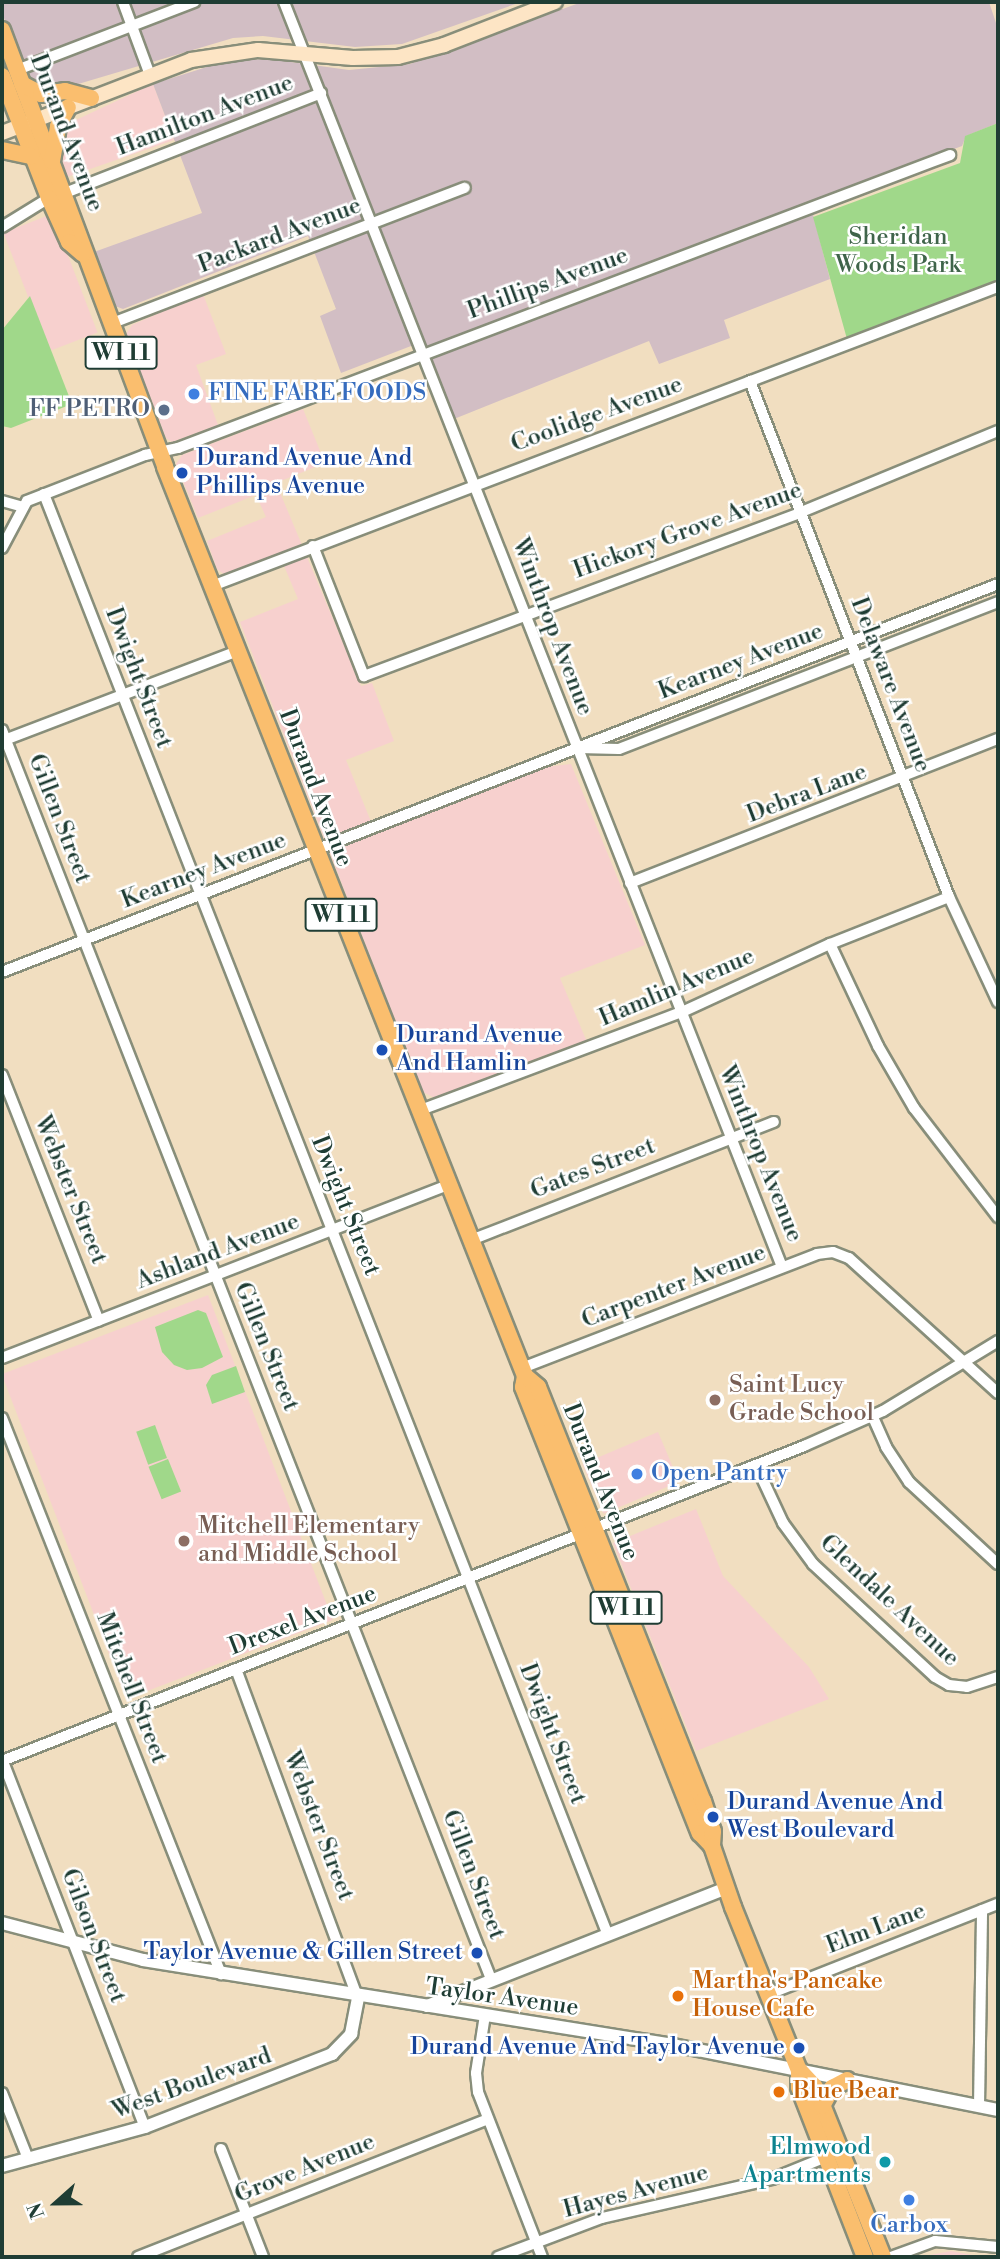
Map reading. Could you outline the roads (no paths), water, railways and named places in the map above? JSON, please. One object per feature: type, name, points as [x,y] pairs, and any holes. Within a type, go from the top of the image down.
[{"type":"main road","points":[[2,133],[150,75],[231,52],[374,59],[408,55],[555,2]]},
{"type":"main road","name":"Durand Avenue","points":[[2,30],[20,126],[32,156],[57,196]]},
{"type":"main road","points":[[9,78],[41,94],[65,91],[91,98]]},
{"type":"main road","name":"Durand Avenue","points":[[9,78],[36,120],[52,161],[57,196],[69,242],[83,254],[418,1111],[524,1372],[537,1384],[588,1532],[703,1801],[713,1831],[712,1846],[726,1888],[799,2070],[814,2087],[883,2257]]},
{"type":"main road","points":[[52,161],[58,125],[68,107]]},
{"type":"main road","points":[[2,150],[32,156]]},
{"type":"main road","name":"Durand Avenue","points":[[799,2070],[799,2087],[865,2257]]},
{"type":"main road","points":[[822,2106],[832,2088],[847,2080]]},
{"type":"street","points":[[123,2],[150,75]]},
{"type":"street","points":[[9,78],[194,2]]},
{"type":"street","name":"Winthrop Avenue","points":[[284,2],[782,1267]]},
{"type":"street","name":"Hamilton Avenue","points":[[2,227],[57,196],[321,93]]},
{"type":"street","name":"Phillips Avenue","points":[[23,507],[44,494],[950,155]]},
{"type":"street","name":"Packard Avenue","points":[[110,324],[465,188]]},
{"type":"street","name":"Coolidge Avenue","points":[[212,586],[473,484],[998,287]]},
{"type":"street","name":"Delaware Avenue","points":[[750,381],[949,897],[998,1002]]},
{"type":"street","name":"Hickory Grove Avenue","points":[[313,546],[364,676],[799,513],[998,431]]},
{"type":"street","name":"Dwight Street","points":[[44,494],[607,1933]]},
{"type":"street","points":[[2,501],[23,507],[2,548]]},
{"type":"street","name":"Kearney Avenue","points":[[2,972],[998,584]]},
{"type":"street","name":"Kearney Avenue","points":[[577,748],[619,749],[858,659],[998,602]]},
{"type":"street","points":[[3,737],[237,651]]},
{"type":"street","name":"Gillen Street","points":[[3,737],[491,1979]]},
{"type":"street","name":"Debra Lane","points":[[630,883],[904,779],[998,740]]},
{"type":"street","name":"Hamlin Avenue","points":[[418,1111],[682,1012],[830,944],[949,897]]},
{"type":"street","points":[[830,944],[878,1046],[914,1108],[998,1217]]},
{"type":"street","name":"Webster Street","points":[[2,1075],[99,1321]]},
{"type":"street","name":"Gates Street","points":[[471,1240],[774,1122]]},
{"type":"street","name":"Ashland Avenue","points":[[2,1358],[448,1185]]},
{"type":"street","name":"Carpenter Avenue","points":[[524,1372],[824,1252],[842,1254],[998,1393]]},
{"type":"street","name":"Drexel Avenue","points":[[2,1760],[756,1465],[873,1415],[966,1364],[998,1342]]},
{"type":"street","points":[[873,1415],[889,1453],[909,1482],[998,1564]]},
{"type":"street","name":"Mitchell Street","points":[[2,1418],[221,1974]]},
{"type":"street","name":"Glendale Avenue","points":[[756,1465],[783,1523],[813,1564],[935,1676],[949,1685],[967,1687],[998,1677]]},
{"type":"street","name":"Webster Street","points":[[236,1669],[358,1998]]},
{"type":"street","name":"Gilson Street","points":[[2,1760],[145,2127]]},
{"type":"street","points":[[424,2008],[491,1979],[726,1888]]},
{"type":"street","name":"Elm Lane","points":[[769,1994],[998,1904]]},
{"type":"street","points":[[979,2106],[982,1910]]},
{"type":"street","name":"Taylor Avenue","points":[[2,1923],[74,1942],[221,1974],[358,1998],[485,2015],[799,2070],[998,2110]]},
{"type":"street","name":"West Boulevard","points":[[2,2166],[27,2156],[145,2127],[332,2054],[351,2034],[358,1998]]},
{"type":"street","points":[[485,2015],[476,2083],[542,2257]]},
{"type":"street","points":[[2,2093],[27,2156]]},
{"type":"street","name":"Grove Avenue","points":[[138,2257],[488,2119]]},
{"type":"street","points":[[221,2148],[263,2257]]},
{"type":"street","name":"Hayes Avenue","points":[[498,2257],[602,2217],[772,2179],[826,2157]]},
{"type":"street","points":[[891,2257],[935,2241],[998,2247]]},
{"type":"place","name":"FINE FARE FOODS","points":[[194,394]]},
{"type":"place","name":"FF PETRO","points":[[164,410]]},
{"type":"place","name":"Durand Avenue And Phillips Avenue","points":[[182,473]]},
{"type":"place","name":"Durand Avenue And Hamlin","points":[[382,1050]]},
{"type":"place","name":"Saint Lucy Grade School","points":[[715,1400]]},
{"type":"place","name":"Open Pantry","points":[[637,1474]]},
{"type":"place","name":"Mitchell Elementary and Middle School","points":[[184,1541]]},
{"type":"place","name":"Durand Avenue And West Boulevard","points":[[713,1817]]},
{"type":"place","name":"Taylor Avenue & Gillen Street","points":[[477,1953]]},
{"type":"place","name":"Martha's Pancake House Cafe","points":[[678,1996]]},
{"type":"place","name":"Durand Avenue And Taylor Avenue","points":[[799,2048]]},
{"type":"place","name":"Blue Bear","points":[[779,2092]]},
{"type":"place","name":"Elmwood Apartments","points":[[885,2162]]},
{"type":"place","name":"Carbox","points":[[909,2200]]},
{"type":"park label","name":"Sheridan Woods Park","points":[[898,252]]}]
